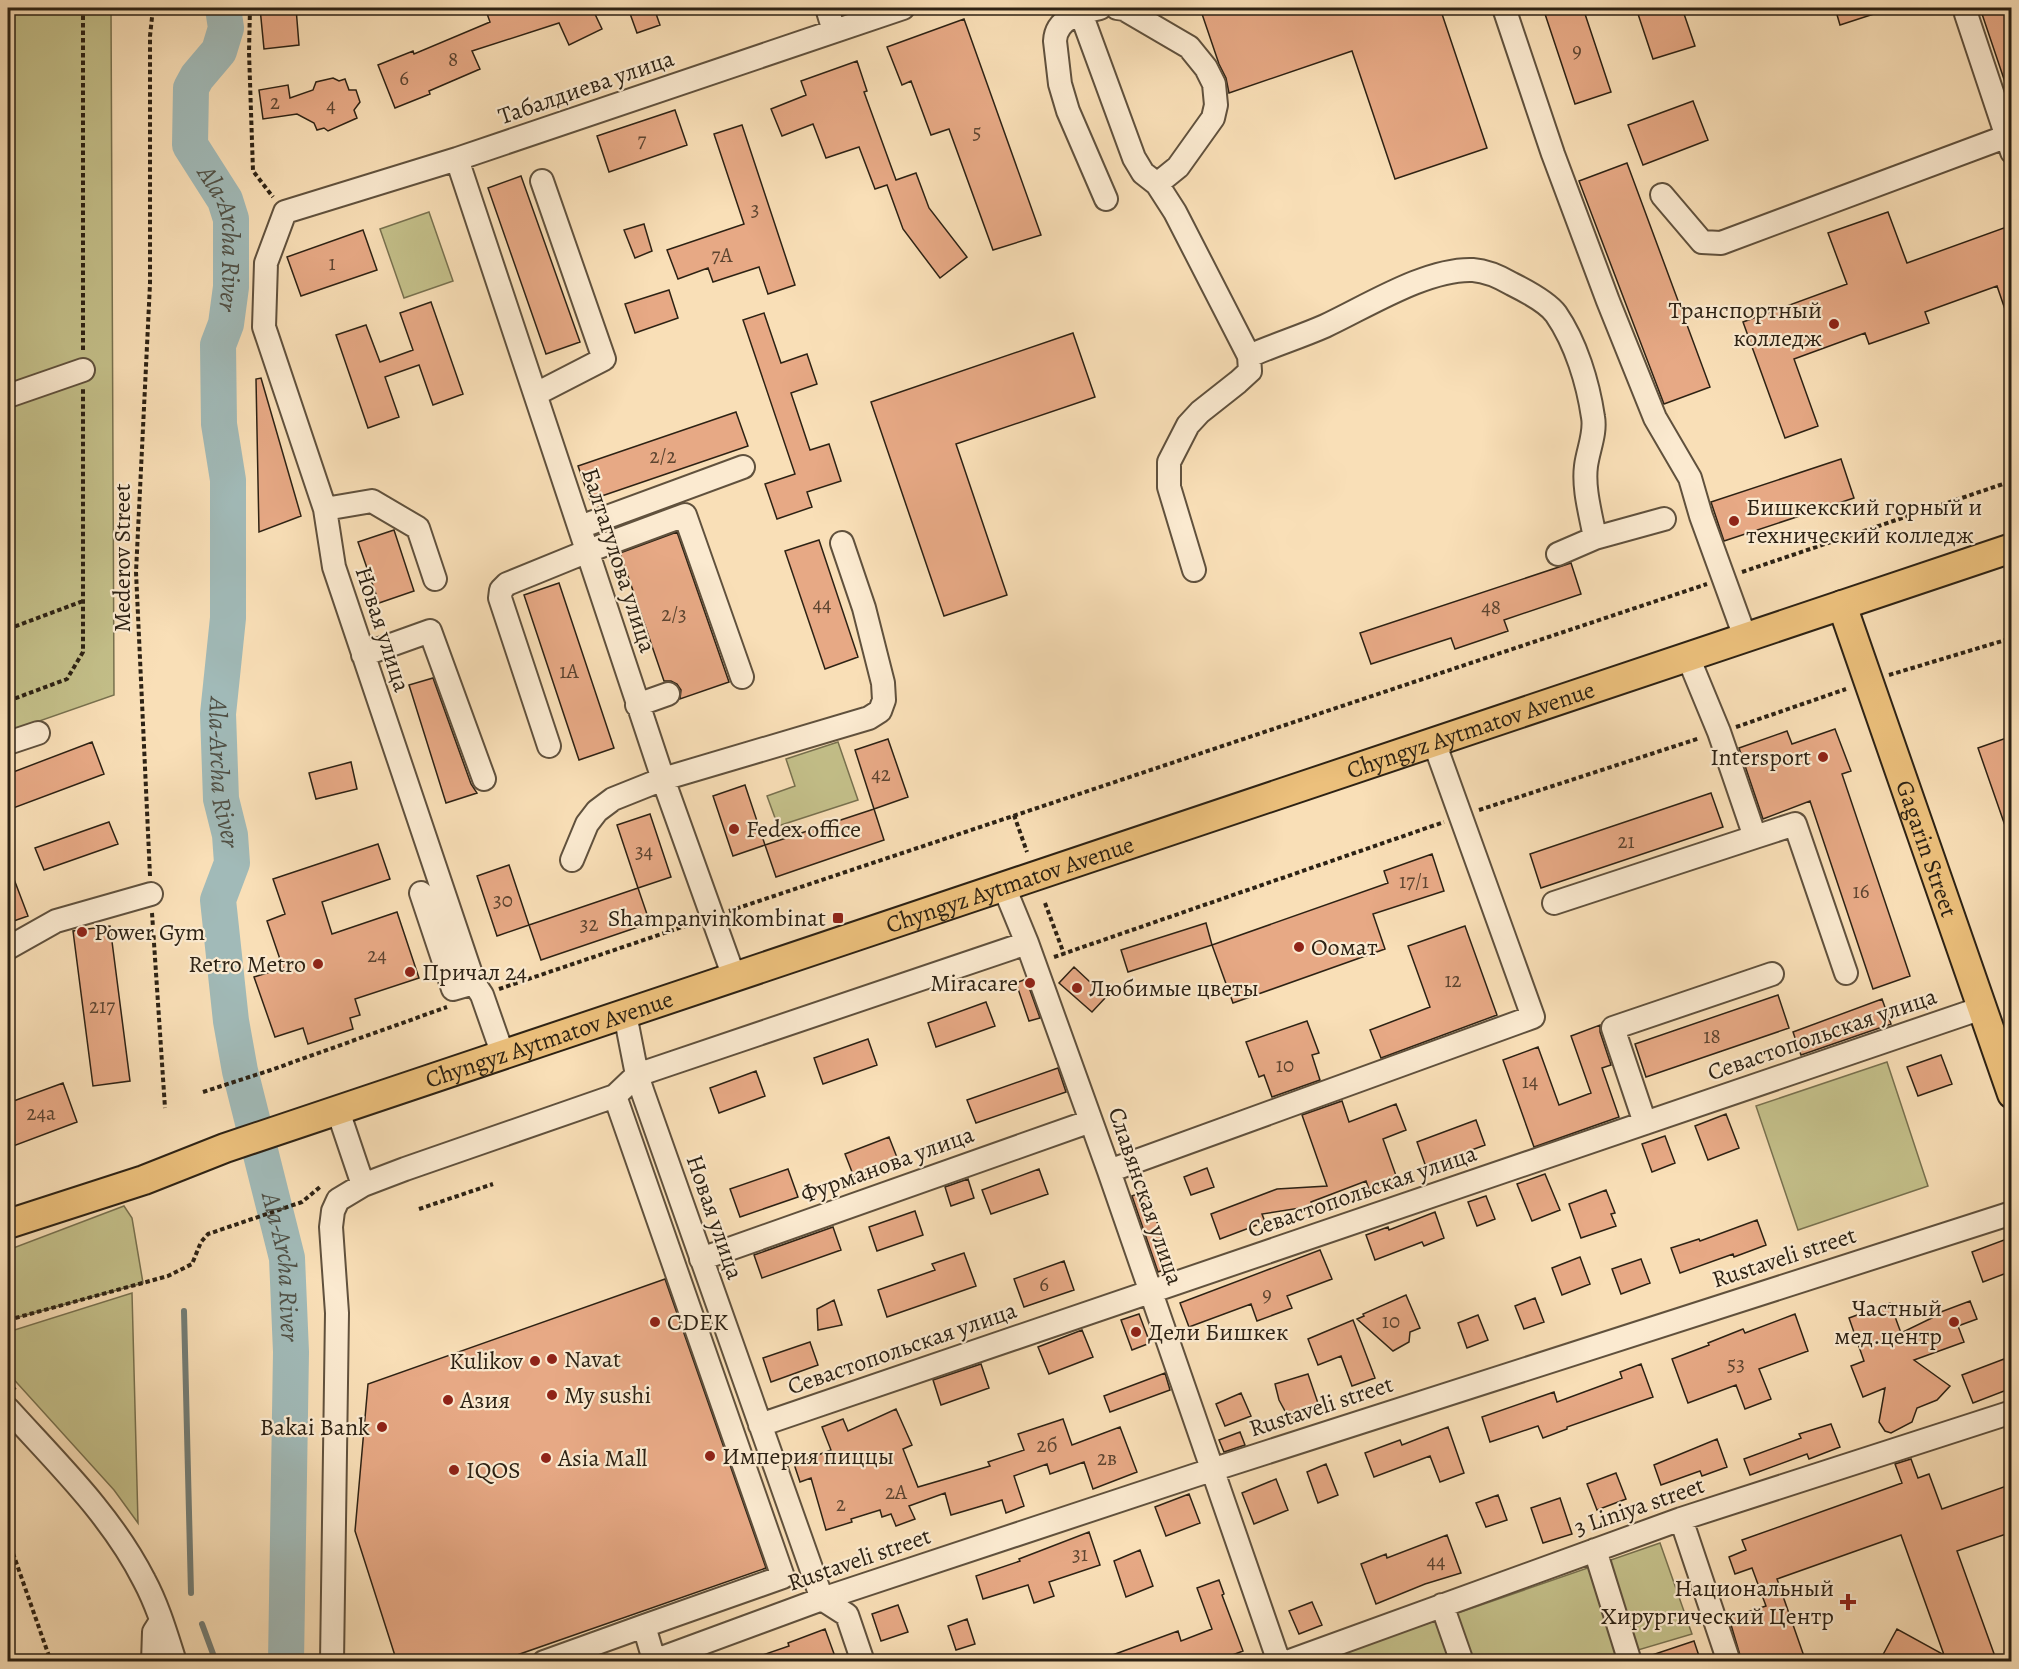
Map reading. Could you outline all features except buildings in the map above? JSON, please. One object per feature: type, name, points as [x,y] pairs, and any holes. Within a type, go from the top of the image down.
[{"type":"main road","name":"Chyngyz Aytmatov Avenue","points":[[8,1224],[144,1180],[225,1148],[2012,548]]},
{"type":"main road","name":"Gagarin Street","points":[[1842,605],[2012,1094]]},
{"type":"street","points":[[827,8],[834,31]]},
{"type":"street","name":"Табалдиева улица","points":[[285,212],[457,159],[903,8]]},
{"type":"street","points":[[1117,8],[1124,9],[1189,47],[1206,68],[1214,84],[1216,105],[1213,118],[1178,167],[1157,184]]},
{"type":"street","points":[[1504,8],[1553,154],[1608,301],[1655,418],[1690,478],[1701,516],[1745,637]]},
{"type":"street","points":[[1107,199],[1068,111],[1060,84],[1055,36],[1062,22],[1087,9],[1134,158],[1143,173],[1157,184],[1189,238],[1249,356],[1250,371],[1200,412],[1188,425],[1169,462],[1169,487],[1194,570]]},
{"type":"street","points":[[1662,195],[1702,242],[1721,243],[2008,145],[1966,14]]},
{"type":"street","name":"Балтагулова улица","points":[[457,159],[637,705],[734,977]]},
{"type":"street","points":[[536,394],[604,359],[542,181]]},
{"type":"street","name":"Новая улица","points":[[285,212],[266,263],[264,327],[325,509],[334,567],[478,989],[503,1055]]},
{"type":"street","points":[[1249,356],[1324,326],[1432,277],[1473,270],[1504,279],[1527,292],[1555,313],[1574,349],[1594,419],[1586,467],[1586,489],[1595,538]]},
{"type":"street","points":[[8,396],[83,370]]},
{"type":"street","points":[[580,527],[743,467]]},
{"type":"street","points":[[325,509],[372,501],[418,528],[435,579]]},
{"type":"street","points":[[549,746],[500,598],[501,590],[507,584],[685,515],[742,677]]},
{"type":"street","points":[[1558,554],[1595,538],[1664,519]]},
{"type":"street","points":[[572,860],[586,824],[604,804],[613,799],[663,779],[869,718],[880,711],[884,700],[883,683],[864,608],[842,543]]},
{"type":"street","points":[[363,655],[430,631],[484,779]]},
{"type":"street","points":[[1688,657],[1719,732],[1755,837]]},
{"type":"street","points":[[637,705],[668,694]]},
{"type":"street","points":[[8,743],[38,733]]},
{"type":"street","points":[[1109,1171],[1533,1017],[1434,742]]},
{"type":"street","points":[[1554,903],[1795,824],[1846,974]]},
{"type":"street","name":"Славянская улица","points":[[1004,887],[1027,943],[1109,1171],[1279,1662]]},
{"type":"street","points":[[421,893],[453,989],[478,989]]},
{"type":"street","points":[[8,948],[57,921],[151,894]]},
{"type":"street","points":[[332,1662],[337,1313],[331,1227],[333,1211],[338,1200],[363,1185],[615,1096],[637,1075],[1027,943]]},
{"type":"street","points":[[1645,1123],[1612,1028],[1772,974]]},
{"type":"street","name":"Севастопольская улица","points":[[760,1425],[1982,1008]]},
{"type":"street","name":"Новая улица","points":[[625,1014],[637,1075],[822,1599]]},
{"type":"street","points":[[544,1662],[783,1577],[615,1096]]},
{"type":"street","points":[[338,1111],[363,1185]]},
{"type":"street","name":"Фурманова улица","points":[[701,1259],[1090,1121]]},
{"type":"street","name":"Rustaveli street","points":[[653,1661],[822,1599],[1212,1470],[2012,1213]]},
{"type":"street","points":[[8,1409],[103,1515],[124,1545],[144,1580],[175,1662]]},
{"type":"street","name":"3 Liniya street","points":[[1287,1662],[1681,1519],[2012,1412]]},
{"type":"street","points":[[1681,1519],[1729,1662]]},
{"type":"street","points":[[1595,1550],[1630,1662]]},
{"type":"street","points":[[822,1599],[846,1615],[863,1662]]},
{"type":"street","points":[[1442,1605],[1462,1662]]},
{"type":"street","points":[[153,1662],[154,1632],[161,1621]]},
{"type":"street","points":[[644,1626],[653,1661]]},
{"type":"path","name":"Mederov Street","points":[[153,8],[150,36],[150,284],[136,572],[151,894],[165,1108]]},
{"type":"path","points":[[250,8],[249,52],[254,171],[285,212]]},
{"type":"path","points":[[478,989],[712,917],[2012,481]]},
{"type":"path","points":[[8,629],[83,601]]},
{"type":"path","points":[[1889,675],[2012,638]]},
{"type":"path","points":[[1014,816],[1028,852]]},
{"type":"path","points":[[1046,903],[1064,954]]},
{"type":"path","points":[[203,1092],[448,1007]]},
{"type":"path","points":[[418,1209],[493,1184]]},
{"type":"path","points":[[8,1320],[168,1276],[192,1264],[201,1242],[208,1234],[302,1202]]},
{"type":"path","points":[[8,1539],[51,1662]]},
{"type":"shaded area","points":[[8,8],[111,8],[114,695],[8,732]]},
{"type":"shaded area","points":[[429,212],[453,281],[404,298],[380,229]]},
{"type":"shaded area","points":[[838,742],[858,800],[778,826],[767,796],[795,786],[786,759]]},
{"type":"shaded area","points":[[1887,1062],[1928,1186],[1798,1230],[1756,1106]]},
{"type":"shaded area","points":[[124,1206],[132,1218],[143,1283],[8,1320],[8,1250]]},
{"type":"shaded area","points":[[132,1293],[138,1523],[114,1490],[8,1373],[8,1332]]},
{"type":"shaded area","points":[[1660,1543],[1692,1634],[1631,1652],[1629,1661],[1316,1662]]},
{"type":"waterway","name":"Ala-Archa River","points":[[223,8],[226,28],[219,51],[197,77],[191,88],[190,145],[225,200],[231,219],[231,287],[226,324],[218,345],[219,424],[228,480],[228,618],[218,714],[221,799],[230,835],[232,863],[218,900],[231,1021],[240,1071],[287,1258],[291,1352],[286,1662]]},
{"type":"waterway","points":[[184,1311],[191,1593]]},
{"type":"waterway","points":[[202,1624],[216,1662]]},
{"type":"place","name":"Транспортный колледж","points":[[1834,324]]},
{"type":"place","name":"Бишкекский горный и технический колледж","points":[[1734,521]]},
{"type":"place","name":"Intersport","points":[[1823,757]]},
{"type":"place","name":"Fedex office","points":[[734,829]]},
{"type":"place","name":"Shampanvinkombinat","points":[[838,918]]},
{"type":"place","name":"Power Gym","points":[[82,932]]},
{"type":"place","name":"Оомат","points":[[1299,947]]},
{"type":"place","name":"Retro Metro","points":[[318,964]]},
{"type":"place","name":"Причал 24","points":[[410,972]]},
{"type":"place","name":"Miracare","points":[[1030,983]]},
{"type":"place","name":"Любимые цветы","points":[[1077,988]]},
{"type":"place","name":"CDEK","points":[[655,1322]]},
{"type":"place","name":"Частный мед.центр","points":[[1954,1322]]},
{"type":"place","name":"Дели Бишкек","points":[[1136,1332]]},
{"type":"place","name":"Navat","points":[[552,1359]]},
{"type":"place","name":"Kulikov","points":[[535,1361]]},
{"type":"place","name":"My sushi","points":[[552,1395]]},
{"type":"place","name":"Азия","points":[[448,1400]]},
{"type":"place","name":"Bakai Bank","points":[[382,1427]]},
{"type":"place","name":"Империя пиццы","points":[[710,1456]]},
{"type":"place","name":"Asia Mall","points":[[546,1458]]},
{"type":"place","name":"IQOS","points":[[454,1470]]},
{"type":"place","name":"Национальный Хирургический Центр","points":[[1848,1602]]}]
